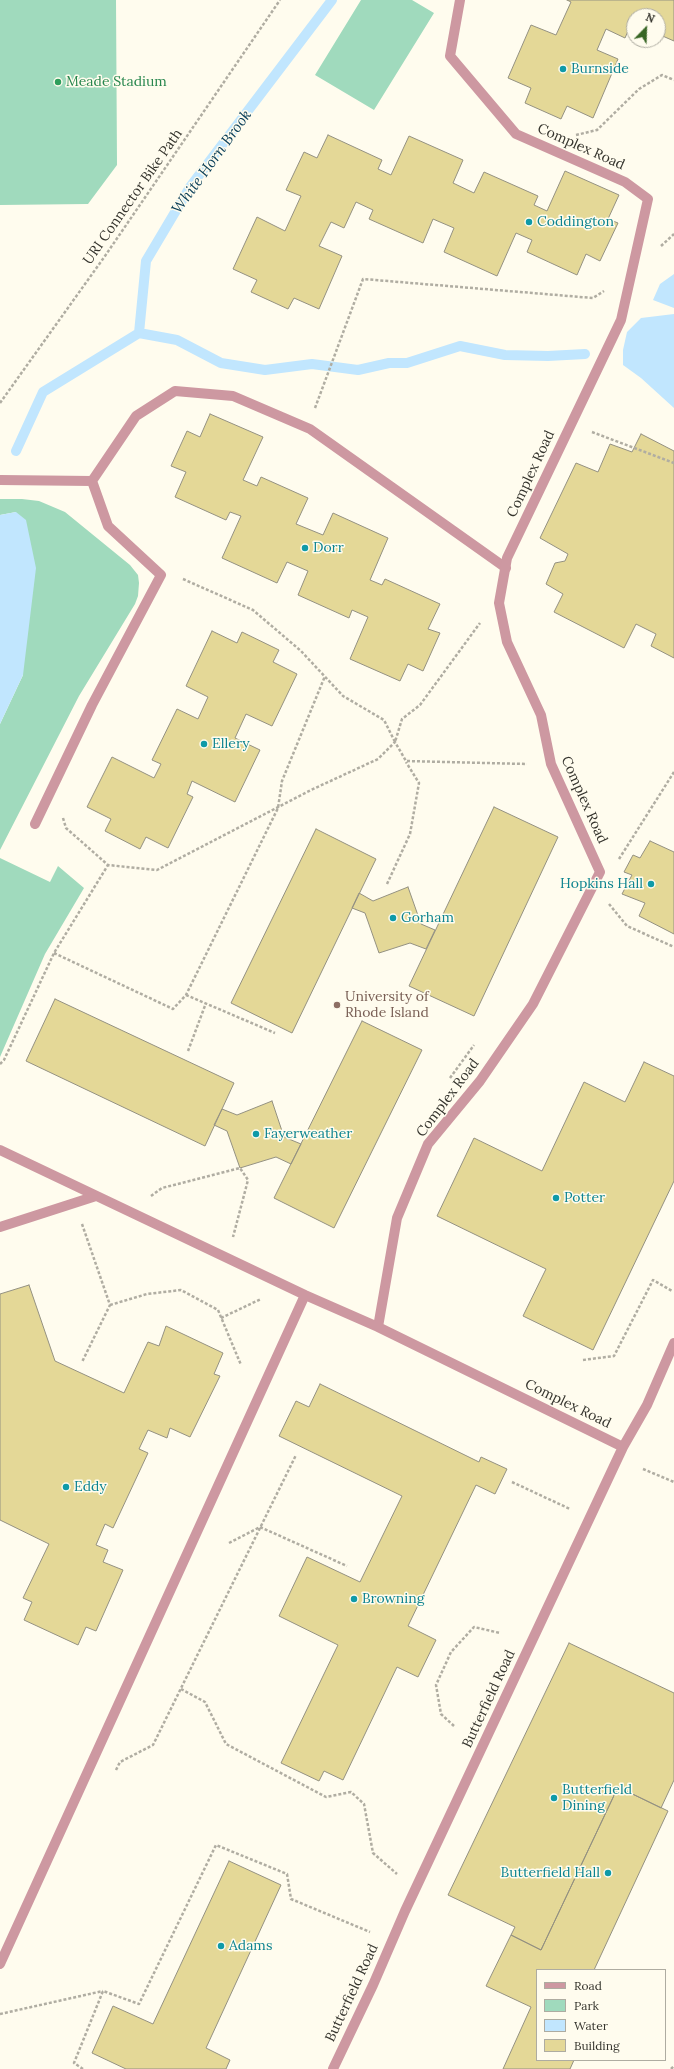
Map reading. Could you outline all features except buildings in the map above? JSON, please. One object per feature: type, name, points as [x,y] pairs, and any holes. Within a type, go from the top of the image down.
[{"type":"street","name":"Complex Road","points":[[460,0],[450,56],[516,134],[625,182],[648,199],[621,320],[507,558],[499,603],[507,642],[541,715],[551,764],[600,872],[533,1004],[480,1081],[428,1144],[397,1218],[378,1327],[623,1447]]},
{"type":"street","points":[[92,481],[136,416],[175,391],[233,396],[310,429],[506,568]]},
{"type":"street","points":[[0,480],[92,481]]},
{"type":"street","points":[[35,824],[92,705],[161,575],[108,526],[92,481]]},
{"type":"street","points":[[0,1150],[305,1295],[378,1327]]},
{"type":"street","points":[[0,1228],[96,1196]]},
{"type":"street","points":[[0,1964],[305,1295]]},
{"type":"street","name":"Butterfield Road","points":[[333,2069],[373,1985],[405,1911],[623,1447],[647,1405],[674,1343]]},
{"type":"path","name":"URI Connector Bike Path","points":[[0,403],[105,256],[280,0]]},
{"type":"path","points":[[574,135],[597,130],[639,89],[662,75],[674,80]]},
{"type":"path","points":[[323,388],[363,279],[593,298],[631,274],[674,234]]},
{"type":"path","points":[[571,423],[674,463]]},
{"type":"path","points":[[161,575],[172,575],[253,610],[302,651],[343,696],[384,720],[419,783],[410,834],[387,884]]},
{"type":"path","points":[[54,785],[66,828],[108,864],[157,870],[378,759],[395,742],[402,719],[420,705],[482,621],[500,610]]},
{"type":"path","points":[[54,953],[173,1009],[186,995],[278,808],[282,781],[325,676]]},
{"type":"path","points":[[406,761],[551,764]]},
{"type":"path","points":[[674,772],[618,861],[600,872],[605,898],[628,926],[674,947]]},
{"type":"path","points":[[0,1064],[4,1060],[54,953],[108,864]]},
{"type":"path","points":[[186,995],[275,1033]]},
{"type":"path","points":[[188,1051],[206,1003]]},
{"type":"path","points":[[449,1080],[476,1044]]},
{"type":"path","points":[[130,1212],[162,1188],[240,1168],[248,1180],[228,1258]]},
{"type":"path","points":[[74,1203],[110,1305],[82,1362]]},
{"type":"path","points":[[583,1360],[614,1356],[653,1280],[672,1291]]},
{"type":"path","points":[[110,1305],[147,1294],[181,1290],[218,1310],[241,1365]]},
{"type":"path","points":[[221,1318],[265,1298]]},
{"type":"path","points":[[114,1772],[120,1762],[153,1745],[296,1455]]},
{"type":"path","points":[[643,1470],[674,1482]]},
{"type":"path","points":[[512,1482],[572,1510]]},
{"type":"path","points":[[229,1543],[260,1527]]},
{"type":"path","points":[[260,1527],[347,1566]]},
{"type":"path","points":[[454,1726],[441,1714],[436,1685],[451,1652],[474,1627],[500,1633]]},
{"type":"path","points":[[180,1689],[205,1702],[226,1744],[326,1797],[351,1792],[364,1804],[373,1853],[398,1874]]},
{"type":"path","points":[[0,2014],[104,1991],[139,2004],[216,1845],[287,1874],[291,1899],[370,1932]]},
{"type":"path","points":[[84,2069],[74,2063],[104,1991]]},
{"type":"path","points":[[671,2069],[674,2066]]},
{"type":"green space","name":"Meade Stadium","points":[[0,0],[116,0],[117,165],[88,204],[0,205]]},
{"type":"green space","points":[[361,0],[412,0],[434,13],[374,110],[315,75]]},
{"type":"green space","points":[[0,499],[39,501],[65,512],[130,565],[138,575],[139,583],[138,596],[135,604],[79,696],[0,850],[0,724],[23,675],[16,512],[0,515]]},
{"type":"green space","points":[[0,858],[50,882],[58,866],[84,888],[45,954],[0,1057]]},
{"type":"water","points":[[674,274],[674,308],[653,300],[660,284]]},
{"type":"water","points":[[674,314],[674,408],[641,378],[623,365],[623,350],[627,332],[641,318]]},
{"type":"water","points":[[16,512],[26,520],[36,568],[23,675],[0,724],[0,515]]},
{"type":"waterway","name":"White Horn Brook","points":[[16,451],[43,392],[139,333],[146,261],[190,187],[332,0]]},
{"type":"waterway","points":[[139,333],[177,340],[221,363],[265,370],[312,364],[358,370],[389,363],[407,363],[460,346],[505,355],[548,356],[585,354]]},
{"type":"place","name":"Burnside","points":[[563,69]]},
{"type":"place","name":"Meade Stadium","points":[[58,82]]},
{"type":"place","name":"Coddington","points":[[529,222]]},
{"type":"place","name":"Dorr","points":[[305,548]]},
{"type":"place","name":"Ellery","points":[[204,744]]},
{"type":"place","name":"Hopkins Hall","points":[[651,884]]},
{"type":"place","name":"Gorham","points":[[393,918]]},
{"type":"place","name":"University of Rhode Island","points":[[337,1005]]},
{"type":"place","name":"Fayerweather","points":[[256,1134]]},
{"type":"place","name":"Potter","points":[[556,1198]]},
{"type":"place","name":"Eddy","points":[[66,1487]]},
{"type":"place","name":"Browning","points":[[354,1599]]},
{"type":"place","name":"Butterfield Dining","points":[[554,1798]]},
{"type":"place","name":"Butterfield Hall","points":[[608,1873]]},
{"type":"place","name":"Adams","points":[[221,1946]]}]
